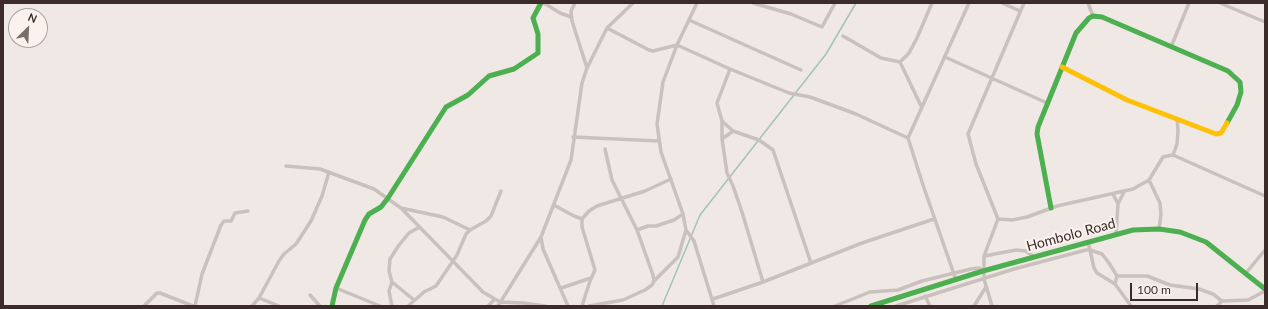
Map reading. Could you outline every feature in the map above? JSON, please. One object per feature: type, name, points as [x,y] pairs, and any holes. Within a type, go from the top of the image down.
[{"type":"street","points":[[332,306],[336,288],[368,214],[381,206],[388,198],[447,106],[464,98],[489,76],[514,69],[538,53],[538,34],[533,18],[541,3]]},
{"type":"street","points":[[544,3],[560,13],[571,17]]},
{"type":"street","points":[[574,3],[571,17],[587,68]]},
{"type":"street","points":[[499,304],[540,238],[571,160],[573,137],[582,83],[587,68],[607,28],[633,3]]},
{"type":"street","points":[[697,3],[678,45],[662,87],[657,124],[659,141],[683,214],[686,230],[694,241],[714,306]]},
{"type":"street","points":[[753,3],[791,14],[822,27],[835,3]]},
{"type":"street","points":[[900,62],[909,53],[932,3]]},
{"type":"street","points":[[956,280],[934,219],[908,138],[969,3]]},
{"type":"street","points":[[1002,3],[1020,11]]},
{"type":"street","points":[[992,306],[984,279],[984,256],[998,219],[976,164],[968,134],[1024,3]]},
{"type":"street","points":[[1088,3],[1093,16]]},
{"type":"street","points":[[1171,47],[1189,3]]},
{"type":"street","points":[[1220,3],[1265,22]]},
{"type":"street","points":[[1051,208],[1036,134],[1047,103],[1076,33],[1082,24],[1093,16],[1106,19],[1228,72],[1240,82],[1240,98],[1222,132],[1216,134],[1126,100],[1062,67]]},
{"type":"street","points":[[689,20],[801,70]]},
{"type":"street","points":[[607,28],[649,50],[654,51],[678,45],[789,94],[810,97],[856,114],[908,138]]},
{"type":"street","points":[[843,36],[881,58],[900,62]]},
{"type":"street","points":[[944,57],[1047,103]]},
{"type":"street","points":[[900,62],[922,108]]},
{"type":"street","points":[[730,69],[717,103],[722,121],[722,139],[727,173],[733,186],[763,282]]},
{"type":"street","points":[[1173,155],[1178,130],[1177,119]]},
{"type":"street","points":[[722,121],[733,131],[759,140],[773,150],[811,264]]},
{"type":"street","points":[[722,139],[733,131]]},
{"type":"street","points":[[573,137],[659,141]]},
{"type":"street","points":[[605,149],[612,180],[623,198],[637,230],[654,281]]},
{"type":"street","points":[[998,219],[1012,220],[1027,217],[1051,208],[1124,192],[1143,185],[1149,180],[1163,157],[1173,155],[1265,196]]},
{"type":"street","points":[[286,166],[329,172],[372,187],[401,208],[418,228],[453,261],[478,288],[495,299],[499,304]]},
{"type":"street","points":[[252,306],[260,298],[279,261],[302,237],[322,196],[329,172]]},
{"type":"street","points":[[582,306],[595,270],[582,228],[582,219],[589,211],[597,206],[623,198],[671,179]]},
{"type":"street","points":[[1149,180],[1160,203],[1161,214],[1159,228]]},
{"type":"street","points":[[408,306],[424,292],[436,286],[453,261],[470,230],[490,218],[500,191]]},
{"type":"street","points":[[1116,235],[1118,204],[1124,192]]},
{"type":"street","points":[[1113,194],[1118,204]]},
{"type":"street","points":[[554,205],[582,219]]},
{"type":"street","points":[[401,208],[443,217],[470,230]]},
{"type":"street","points":[[144,306],[157,293],[160,292],[194,306],[202,274],[222,224],[224,221],[231,221],[235,213],[248,211]]},
{"type":"street","points":[[637,230],[674,220],[683,214]]},
{"type":"street","points":[[713,299],[811,264],[862,243],[934,219]]},
{"type":"street","points":[[392,306],[389,291],[392,282],[389,271],[390,259],[408,233],[418,228]]},
{"type":"street","name":"Hombolo Road","points":[[871,306],[983,271],[1088,242],[1133,230],[1159,228],[1180,232],[1206,242],[1265,290]]},
{"type":"street","points":[[589,306],[623,300],[645,290],[678,257],[686,230]]},
{"type":"street","points":[[540,238],[543,249],[568,306]]},
{"type":"street","points":[[1088,242],[1094,268],[1097,273],[1115,284],[1131,306]]},
{"type":"street","points":[[984,256],[1016,250],[1026,251],[1034,258]]},
{"type":"street","points":[[898,306],[1062,254],[1090,250],[1102,254],[1117,276],[1115,284]]},
{"type":"street","points":[[1246,273],[1265,250]]},
{"type":"street","points":[[835,306],[870,292],[898,290],[922,281],[979,268],[983,271]]},
{"type":"street","points":[[1117,276],[1146,276],[1170,285],[1199,289],[1213,294],[1222,301],[1248,300],[1265,290]]},
{"type":"street","points":[[561,288],[591,278]]},
{"type":"street","points":[[922,281],[924,290]]},
{"type":"street","points":[[392,282],[414,300]]},
{"type":"street","points":[[974,306],[986,287]]},
{"type":"street","points":[[336,288],[380,306]]},
{"type":"street","points":[[310,295],[320,306]]},
{"type":"street","points":[[926,296],[930,306]]},
{"type":"street","points":[[260,298],[279,306]]},
{"type":"street","points":[[488,306],[495,299]]},
{"type":"street","points":[[1217,306],[1222,301]]},
{"type":"street","points":[[499,304],[524,303],[544,306]]},
{"type":"waterway","points":[[662,306],[700,215],[826,54],[856,3]]},
{"type":"traffic: fast","points":[[332,306],[336,288],[365,220],[369,214],[381,207],[388,198],[446,107],[468,95],[489,76],[514,69],[538,53],[538,34],[533,18],[541,3]]},
{"type":"traffic: fast","points":[[1051,208],[1037,134],[1038,127],[1076,33],[1089,18],[1093,16],[1102,17],[1228,71],[1240,82],[1241,92],[1237,105],[1227,123]]},
{"type":"traffic: fast","points":[[871,306],[983,271],[1133,230],[1159,229],[1180,232],[1206,242],[1265,289]]},
{"type":"traffic: slow","points":[[1062,67],[1127,100],[1216,134],[1221,133],[1227,123]]}]
